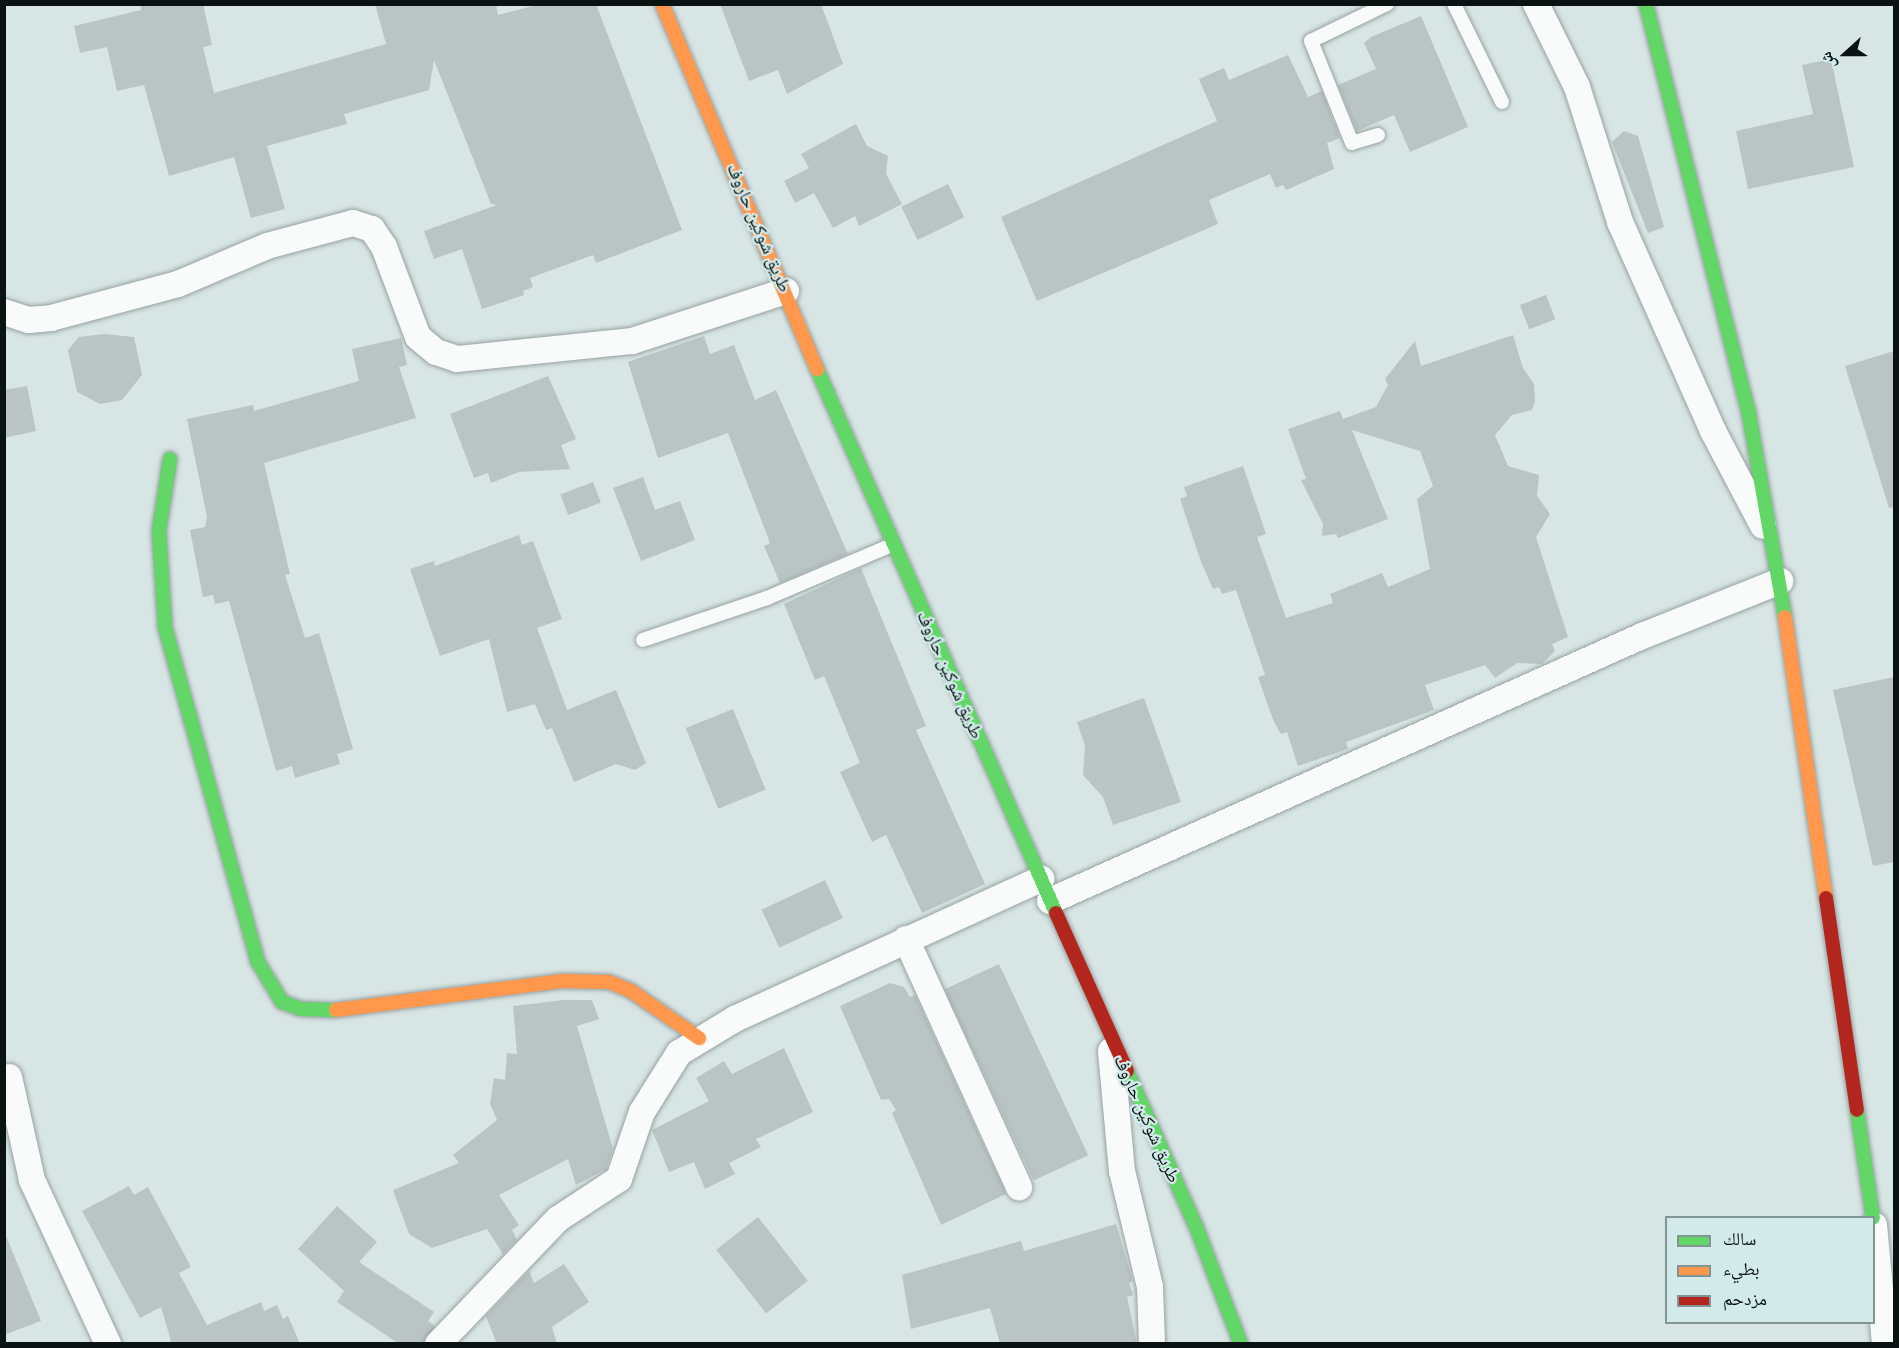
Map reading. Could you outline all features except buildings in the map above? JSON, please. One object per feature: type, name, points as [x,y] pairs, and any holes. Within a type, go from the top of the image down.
[{"type":"street","name":"طريق شوكين حاروف","points":[[662,4],[786,291],[892,545],[1197,1229],[1241,1344]]},
{"type":"street","points":[[1536,4],[1576,87],[1620,222],[1713,431],[1773,544]]},
{"type":"street","points":[[1646,4],[1743,386],[1780,581],[1873,1216]]},
{"type":"street","points":[[4,312],[28,320],[51,318],[178,284],[267,246],[353,223],[372,229],[384,247],[418,337],[436,352],[457,359],[632,342],[786,291]]},
{"type":"street","points":[[170,459],[159,531],[165,627],[258,962],[282,1002],[301,1009],[326,1011],[563,981],[609,982],[631,991],[699,1038]]},
{"type":"street","points":[[438,1344],[558,1219],[619,1179],[653,1093],[680,1053],[699,1038],[906,939],[1046,890],[1642,636],[1780,581]]},
{"type":"street","points":[[906,939],[1019,1187]]},
{"type":"street","points":[[1110,1037],[1122,1171],[1150,1287],[1152,1344]]},
{"type":"street","points":[[9,1077],[32,1180],[108,1344]]},
{"type":"street","points":[[1875,1228],[1886,1264],[1885,1344]]},
{"type":"lane","points":[[1378,135],[1352,143],[1311,41],[1387,4]]},
{"type":"lane","points":[[1454,4],[1502,102]]},
{"type":"lane","points":[[642,640],[767,598],[892,545]]},
{"type":"traffic: fast","points":[[1646,4],[1748,409],[1785,617]]},
{"type":"traffic: fast","points":[[817,369],[1056,913]]},
{"type":"traffic: fast","points":[[170,459],[159,531],[165,627],[258,962],[282,1002],[301,1009],[336,1010]]},
{"type":"traffic: fast","points":[[1127,1071],[1197,1229],[1241,1344]]},
{"type":"traffic: fast","points":[[1857,1110],[1873,1216]]},
{"type":"traffic: slow","points":[[662,4],[817,369]]},
{"type":"traffic: slow","points":[[1785,617],[1826,898]]},
{"type":"traffic: slow","points":[[336,1010],[563,981],[609,982],[631,991],[699,1038]]},
{"type":"traffic: jam","points":[[1826,898],[1857,1110]]},
{"type":"traffic: jam","points":[[1056,913],[1127,1071]]}]
